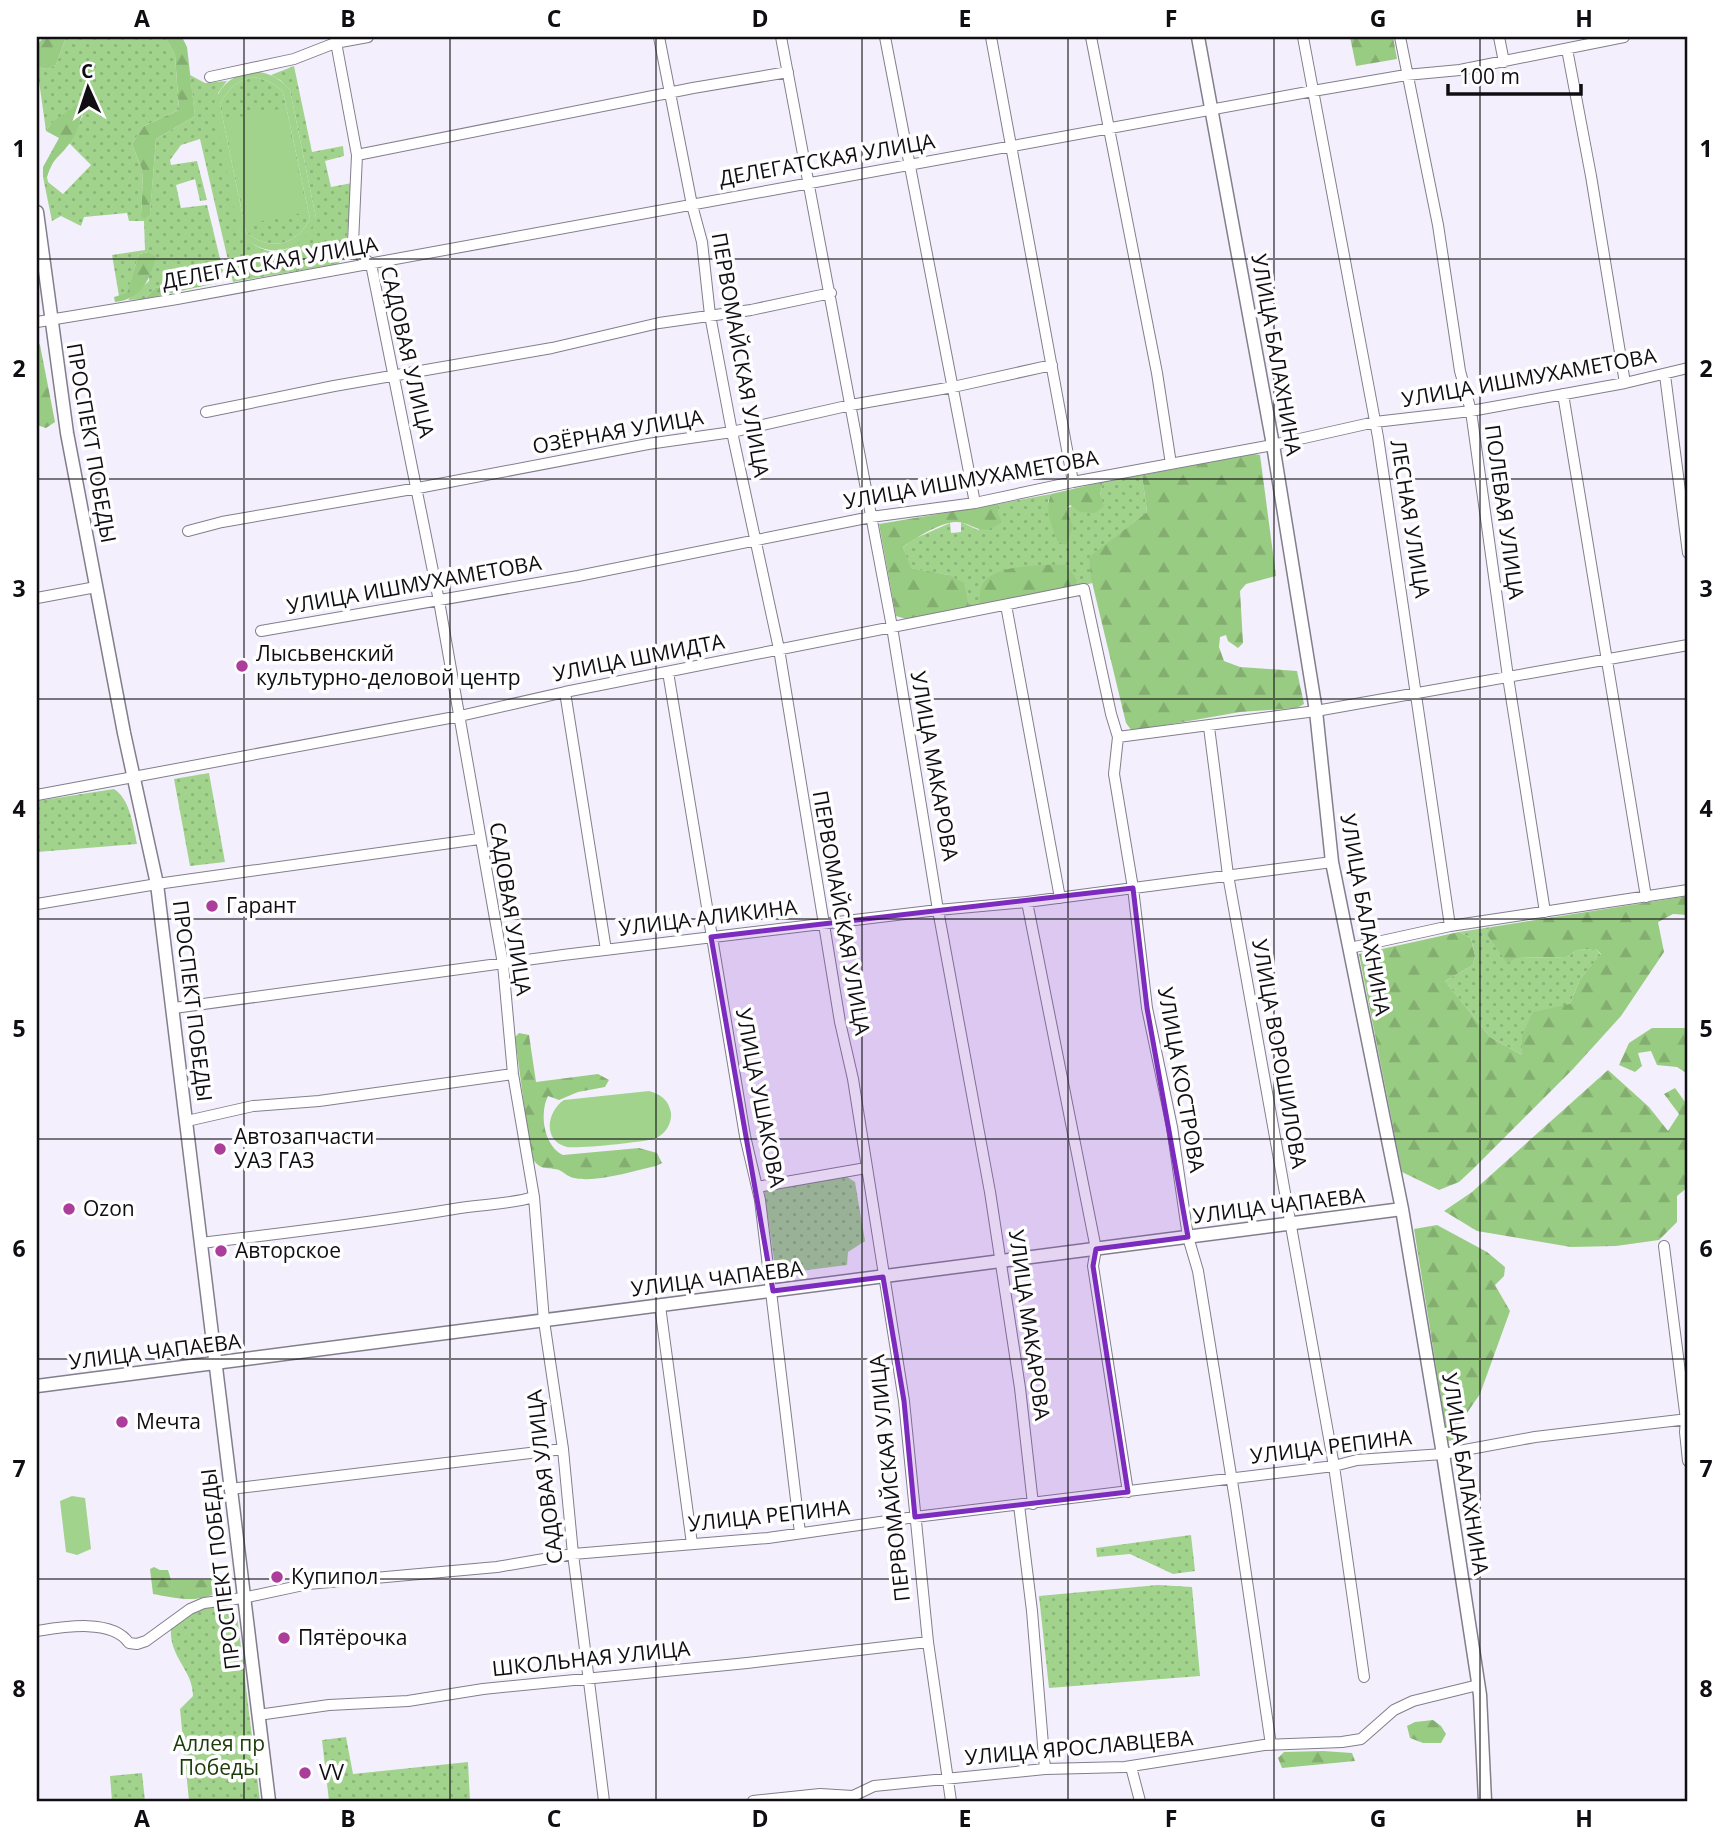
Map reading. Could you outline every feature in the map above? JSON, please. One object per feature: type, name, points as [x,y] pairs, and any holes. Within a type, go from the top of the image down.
[{"type":"street","points":[[210,77],[294,59],[335,40],[368,37]]},
{"type":"street","name":"ПЕРВОМАЙСКАЯ УЛИЦА","points":[[659,37],[692,205],[702,242],[710,316],[732,432],[779,649],[805,819],[866,1168],[904,1401],[928,1642],[951,1801]]},
{"type":"street","name":"УЛИЦА МАКАРОВА","points":[[781,37],[892,627],[938,910],[960,1017],[1002,1261],[1033,1504]]},
{"type":"street","points":[[885,37],[975,503]]},
{"type":"street","points":[[991,37],[1073,482]]},
{"type":"street","points":[[1091,37],[1157,373],[1171,464]]},
{"type":"street","name":"УЛИЦА БАЛАХНИНА","points":[[1198,37],[1273,445],[1316,711],[1332,862],[1402,1209],[1443,1454],[1478,1685],[1485,1801]]},
{"type":"street","name":"ЛЕСНАЯ УЛИЦА","points":[[1303,37],[1375,422],[1450,926]]},
{"type":"street","name":"ПОЛЕВАЯ УЛИЦА","points":[[1400,37],[1438,225],[1460,371],[1471,411],[1508,677],[1545,912]]},
{"type":"street","points":[[1499,37],[1504,62]]},
{"type":"street","name":"ДЕЛЕГАТСКАЯ УЛИЦА","points":[[37,322],[371,264],[1108,127],[1406,75],[1460,70],[1567,49],[1597,39],[1624,37]]},
{"type":"street","name":"САДОВАЯ УЛИЦА","points":[[335,40],[357,155],[353,243],[361,256],[371,264],[418,488],[503,964],[513,1074],[534,1197],[544,1321],[563,1449],[573,1555],[604,1801]]},
{"type":"street","points":[[1567,49],[1625,383]]},
{"type":"street","points":[[357,155],[788,72]]},
{"type":"street","name":"ПРОСПЕКТ ПОБЕДЫ","points":[[37,212],[67,432],[157,884],[269,1801]]},
{"type":"street","points":[[206,412],[394,375],[552,348],[659,323],[751,310],[831,293]]},
{"type":"street","name":"ОЗЁРНАЯ УЛИЦА","points":[[188,531],[222,522],[648,444],[732,432],[1052,365]]},
{"type":"street","name":"УЛИЦА ИШМУХАМЕТОВА","points":[[261,631],[578,576],[871,517],[975,503],[1273,445],[1375,422],[1471,411],[1625,383],[1688,368]]},
{"type":"street","points":[[1665,375],[1685,506],[1688,553]]},
{"type":"street","points":[[1563,394],[1646,897]]},
{"type":"street","points":[[37,598],[96,587]]},
{"type":"street","name":"УЛИЦА ШМИДТА","points":[[37,794],[460,716],[565,692],[1084,589]]},
{"type":"street","name":"УЛИЦА КОСТРОВА","points":[[1084,589],[1118,737],[1114,774],[1133,888],[1147,1008],[1172,1127],[1188,1237],[1198,1270],[1271,1745]]},
{"type":"street","points":[[1006,604],[1060,898]]},
{"type":"street","points":[[1118,737],[1316,711],[1688,645]]},
{"type":"street","name":"УЛИЦА УШАКОВА","points":[[668,672],[773,1291],[800,1533]]},
{"type":"street","points":[[565,692],[607,950]]},
{"type":"street","name":"УЛИЦА ВОРОШИЛОВА","points":[[1209,727],[1228,875],[1334,1466],[1364,1677]]},
{"type":"street","points":[[37,904],[157,884],[479,839]]},
{"type":"street","name":"УЛИЦА АЛИКИНА","points":[[174,1008],[607,950],[1060,898],[1332,862]]},
{"type":"street","points":[[1350,948],[1450,926],[1688,890]]},
{"type":"street","points":[[1027,902],[1096,1249],[1093,1266],[1128,1492]]},
{"type":"street","points":[[187,1121],[253,1106],[319,1101],[513,1074]]},
{"type":"street","points":[[757,1187],[866,1168]]},
{"type":"street","points":[[201,1242],[515,1203],[534,1197]]},
{"type":"street","name":"УЛИЦА ЧАПАЕВА","points":[[37,1386],[1402,1209]]},
{"type":"street","points":[[1664,1246],[1687,1419],[1685,1432],[1688,1461]]},
{"type":"street","points":[[660,1306],[692,1544]]},
{"type":"street","name":"УЛИЦА РЕПИНА","points":[[37,1631],[86,1625],[125,1637],[129,1643],[137,1644],[164,1630],[190,1609],[218,1600],[243,1598],[308,1584],[497,1567],[573,1555],[800,1533],[1334,1466],[1357,1460],[1443,1454],[1535,1437],[1687,1419]]},
{"type":"street","points":[[230,1489],[563,1449]]},
{"type":"street","points":[[1019,1505],[1032,1611],[1045,1769]]},
{"type":"street","name":"ШКОЛЬНАЯ УЛИЦА","points":[[258,1715],[329,1704],[408,1701],[483,1689],[747,1664],[928,1642]]},
{"type":"street","name":"УЛИЦА ЯРОСЛАВЦЕВА","points":[[753,1801],[820,1794],[839,1799],[874,1786],[1045,1769],[1131,1766],[1271,1745],[1342,1742],[1362,1738],[1394,1710],[1413,1701],[1478,1685]]},
{"type":"street","points":[[1131,1766],[1140,1801]]},
{"type":"highlighted area","points":[[1133,888],[1147,1008],[1188,1237],[1096,1249],[1093,1266],[1128,1492],[915,1517],[904,1401],[883,1277],[773,1291],[711,937]]},
{"type":"green space","points":[[43,37],[66,37],[56,65],[47,69],[37,67],[39,43]]},
{"type":"green space","points":[[66,37],[165,37],[175,55],[179,110],[144,126],[132,144],[143,172],[141,215],[150,213],[156,139],[195,116],[190,75],[205,83],[227,81],[218,93],[239,233],[256,246],[277,252],[290,247],[316,218],[290,90],[271,75],[294,66],[312,152],[343,146],[344,156],[325,161],[331,187],[352,183],[347,237],[349,254],[337,264],[233,282],[200,139],[181,145],[170,160],[171,165],[197,161],[207,200],[200,201],[195,179],[176,185],[181,208],[207,205],[223,271],[221,274],[155,288],[144,299],[128,300],[149,281],[148,252],[139,254],[127,294],[119,296],[112,255],[145,250],[144,221],[129,221],[127,213],[84,217],[81,226],[61,216],[52,221],[43,177],[47,177],[48,182],[63,194],[91,165],[69,143],[83,115],[51,123],[46,131],[37,67],[47,69],[56,65]]},
{"type":"green space","points":[[165,37],[182,37],[187,47],[195,116],[156,139],[150,214],[144,219],[141,215],[143,172],[132,144],[144,126],[179,110],[175,55]]},
{"type":"green space","points":[[1350,37],[1393,37],[1397,59],[1356,66]]},
{"type":"green space","points":[[253,71],[269,75],[290,90],[316,218],[302,239],[283,250],[261,248],[239,234],[213,106],[223,87]],"holes":[[[253,77],[270,82],[283,92],[310,219],[297,235],[281,243],[264,242],[246,232],[220,105],[237,83]]]},
{"type":"green space","points":[[253,77],[270,82],[283,92],[310,219],[297,235],[281,243],[264,242],[246,232],[220,105],[233,86]]},
{"type":"green space","points":[[84,99],[81,118],[73,138],[53,163],[47,177],[43,177],[43,167],[59,138],[46,131],[51,123]]},
{"type":"green space","points":[[285,108],[307,212],[246,224],[224,120]]},
{"type":"green space","points":[[148,252],[156,257],[143,287],[132,297],[115,302],[114,297],[127,293],[139,254]]},
{"type":"green space","points":[[221,274],[217,283],[144,299],[155,288]]},
{"type":"green space","points":[[37,341],[55,422],[46,428],[37,425]]},
{"type":"green space","points":[[1260,455],[1276,576],[1246,584],[1240,591],[1243,643],[1238,648],[1228,641],[1226,635],[1220,637],[1219,647],[1224,661],[1240,667],[1297,671],[1304,704],[1297,708],[1240,712],[1132,731],[1126,723],[1091,578],[1089,557],[1147,512],[1142,475]]},
{"type":"green space","points":[[1142,475],[1147,512],[1090,557],[1093,583],[1075,586],[1065,564],[1046,566],[979,605],[969,607],[949,575],[910,568],[903,547],[916,538],[950,523],[951,533],[961,532],[961,522],[978,530],[998,514],[998,504],[1051,494],[1048,502],[1070,520],[1065,509],[1100,495],[1103,482]]},
{"type":"green space","points":[[1103,482],[1100,495],[1104,506],[1095,513],[1080,512],[1070,505],[1066,509],[1073,527],[1066,545],[1058,542],[1049,512],[1051,494]]},
{"type":"green space","points":[[998,504],[998,514],[1002,522],[994,527],[982,530],[961,522],[948,523],[928,531],[903,547],[911,568],[949,575],[964,583],[969,607],[906,619],[896,616],[879,524]]},
{"type":"green space","points":[[1065,564],[1077,580],[1075,586],[979,605],[981,588],[994,574],[1018,567]]},
{"type":"green space","points":[[209,773],[225,862],[190,866],[174,779]]},
{"type":"green space","points":[[114,789],[127,806],[137,844],[37,852],[37,801]]},
{"type":"green space","points":[[1688,896],[1688,915],[1673,914],[1658,922],[1664,952],[1621,1016],[1573,1069],[1473,1169],[1459,1182],[1439,1190],[1402,1172],[1359,954],[1459,932],[1471,938],[1475,956],[1473,965],[1445,981],[1490,1037],[1522,1055],[1522,1035],[1533,1012],[1570,1004],[1580,979],[1601,954],[1596,949],[1577,950],[1567,957],[1516,958],[1507,963],[1486,933],[1491,927]]},
{"type":"green space","points":[[1491,927],[1486,933],[1515,958],[1567,957],[1577,950],[1596,949],[1601,955],[1580,979],[1570,1004],[1522,1055],[1490,1037],[1445,981],[1473,965],[1475,956],[1471,938],[1459,932]]},
{"type":"green space","points":[[1652,1028],[1688,1028],[1688,1074],[1677,1067],[1657,1065],[1651,1051],[1638,1053],[1642,1066],[1635,1072],[1619,1065],[1629,1043]]},
{"type":"green space","points":[[519,1033],[529,1035],[536,1082],[598,1074],[609,1080],[605,1087],[578,1092],[559,1100],[548,1096],[544,1112],[545,1129],[551,1145],[557,1151],[563,1155],[639,1148],[657,1153],[662,1163],[593,1179],[572,1177],[559,1170],[538,1165],[531,1157],[515,1037]]},
{"type":"green space","points":[[1608,1070],[1649,1107],[1668,1131],[1679,1114],[1664,1094],[1675,1088],[1688,1106],[1688,1187],[1677,1196],[1677,1222],[1659,1240],[1616,1246],[1571,1247],[1477,1231],[1444,1211],[1472,1192]]},
{"type":"green space","points":[[649,1091],[663,1098],[671,1113],[667,1129],[654,1139],[567,1147],[554,1139],[551,1118],[564,1100]]},
{"type":"green space","points":[[844,1175],[855,1182],[865,1241],[848,1252],[847,1265],[776,1274],[764,1189]]},
{"type":"green space","points":[[1437,1225],[1487,1252],[1505,1267],[1504,1276],[1495,1285],[1510,1311],[1480,1394],[1458,1426],[1458,1439],[1448,1441],[1414,1229]]},
{"type":"green space","points":[[72,1496],[85,1498],[91,1549],[77,1555],[66,1552],[60,1501]]},
{"type":"green space","points":[[1191,1535],[1195,1571],[1173,1574],[1130,1554],[1097,1557],[1096,1548]]},
{"type":"green space","points":[[154,1567],[168,1570],[171,1580],[217,1580],[221,1589],[197,1599],[153,1594],[150,1569]]},
{"type":"green space","points":[[1158,1585],[1192,1587],[1200,1676],[1049,1688],[1039,1596]]},
{"type":"green space","name":"Аллея пр Победы","points":[[219,1604],[236,1607],[260,1801],[189,1801],[180,1709],[193,1696],[189,1678],[171,1639],[171,1629],[189,1614]]},
{"type":"green space","points":[[1433,1720],[1446,1734],[1441,1743],[1423,1743],[1410,1738],[1407,1726]]},
{"type":"green space","points":[[346,1737],[353,1774],[468,1762],[470,1801],[329,1801],[322,1740]]},
{"type":"green space","points":[[1284,1752],[1352,1753],[1355,1761],[1282,1768],[1278,1758]]},
{"type":"green space","points":[[142,1773],[145,1801],[112,1801],[110,1776]]},
{"type":"place","name":"Лысьвенский культурно-деловой центр","points":[[242,666]]},
{"type":"place","name":"Гарант","points":[[212,906]]},
{"type":"place","name":"Автозапчасти УАЗ ГАЗ","points":[[220,1149]]},
{"type":"place","name":"Ozon","points":[[69,1209]]},
{"type":"place","name":"Авторское","points":[[221,1251]]},
{"type":"place","name":"Мечта","points":[[122,1422]]},
{"type":"place","name":"Купипол","points":[[277,1577]]},
{"type":"place","name":"Пятёрочка","points":[[284,1638]]},
{"type":"place","name":"VV","points":[[305,1773]]}]
